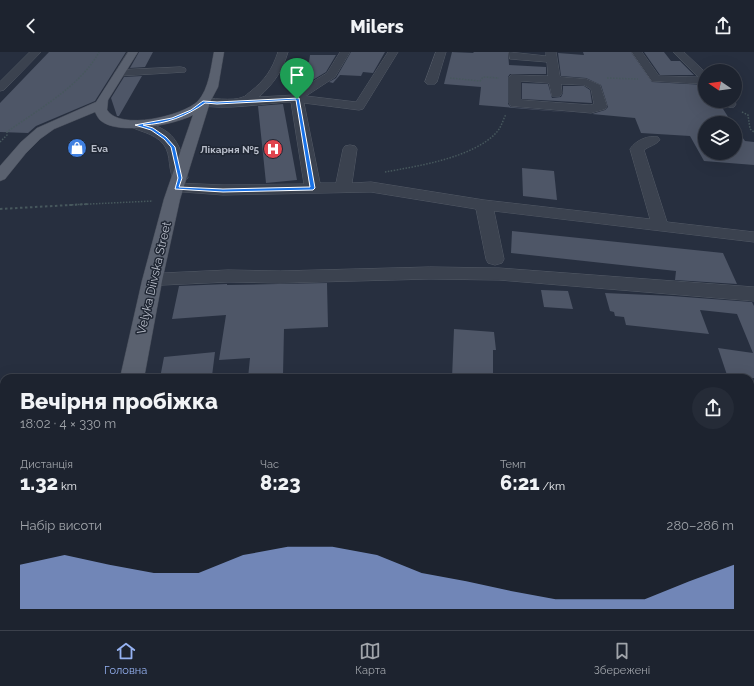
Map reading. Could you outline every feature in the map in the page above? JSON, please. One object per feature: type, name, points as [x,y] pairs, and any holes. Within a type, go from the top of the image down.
[{"type":"main road","points":[[0,176],[35,136],[51,127],[84,114],[99,105],[105,93],[133,52]]},
{"type":"main road","name":"Velyka Diivska Street","points":[[133,374],[152,281],[176,188],[204,102],[212,88],[219,52]]},
{"type":"main road","name":"Velyka Diivska Street","points":[[99,105],[103,116],[109,120],[124,124],[136,125],[150,124],[173,119],[192,111],[204,102]]},
{"type":"street","points":[[0,88],[36,52]]},
{"type":"street","points":[[246,101],[268,83],[284,52]]},
{"type":"street","points":[[297,99],[306,90],[331,75],[345,52]]},
{"type":"street","points":[[204,102],[297,99],[359,106],[393,52]]},
{"type":"street","points":[[432,79],[441,52]]},
{"type":"street","points":[[514,52],[514,57],[551,56],[558,106]]},
{"type":"street","points":[[637,52],[656,79],[698,80]]},
{"type":"street","points":[[678,52],[698,73]]},
{"type":"street","points":[[119,73],[181,70]]},
{"type":"street","points":[[515,77],[554,80],[586,82],[596,87],[601,106],[591,109],[515,103],[515,77]]},
{"type":"street","points":[[297,99],[313,188]]},
{"type":"street","name":"Velyka Diivska Street","points":[[136,125],[152,129],[170,142],[174,150],[176,188]]},
{"type":"street","points":[[653,140],[644,143],[637,149],[660,226]]},
{"type":"street","points":[[344,183],[350,149]]},
{"type":"street","points":[[176,188],[223,190],[313,188],[344,183],[484,205],[754,237]]},
{"type":"street","points":[[484,205],[495,258]]},
{"type":"street","points":[[152,281],[163,279],[228,276],[280,277],[430,273],[498,274],[754,294]]},
{"type":"path","points":[[0,142],[7,135],[7,132],[27,119],[82,76],[92,65],[99,52]]},
{"type":"path","points":[[432,79],[480,80],[483,77],[515,79]]},
{"type":"path","points":[[344,183],[448,157],[483,144],[496,132],[506,113],[515,109],[515,103]]},
{"type":"path","points":[[734,108],[748,115],[750,129],[754,132]]},
{"type":"path","points":[[0,209],[176,188]]},
{"type":"building","points":[[49,52],[126,52],[95,101],[36,126],[28,133],[0,132],[0,103]]},
{"type":"building","points":[[139,52],[153,52],[145,67],[130,68]]},
{"type":"building","points":[[351,52],[385,52],[373,73],[363,72],[361,76],[340,75],[333,83],[329,82],[336,78]]},
{"type":"building","points":[[452,52],[508,52],[509,65],[546,67],[546,74],[510,74],[508,77],[508,104],[511,107],[575,113],[479,105],[481,87],[444,84]]},
{"type":"building","points":[[583,52],[631,52],[652,82],[698,85],[698,108],[722,108],[728,116],[698,116],[698,150],[690,136],[641,133],[635,118],[592,114],[605,110],[608,107],[601,85],[586,78],[561,76],[558,53],[584,55]]},
{"type":"building","points":[[644,52],[664,52],[671,61],[680,61],[694,75],[660,75]]},
{"type":"building","points":[[310,55],[336,55],[326,72],[311,81],[304,80],[307,62],[309,62]]},
{"type":"building","points":[[142,76],[119,116],[117,116],[111,98],[124,77]]},
{"type":"building","points":[[522,83],[548,84],[552,98],[561,97],[563,93],[563,86],[584,86],[590,90],[592,103],[522,99]]},
{"type":"building","points":[[283,104],[297,180],[266,183],[258,106]]},
{"type":"building","points":[[742,137],[745,141],[754,142],[754,165],[704,161],[742,160]]},
{"type":"building","points":[[522,168],[554,171],[557,200],[523,196]]},
{"type":"building","points":[[512,231],[723,253],[737,284],[675,280],[676,271],[511,253]]},
{"type":"building","points":[[327,283],[328,327],[284,329],[283,374],[248,374],[250,358],[219,360],[226,315],[172,319],[179,286]]},
{"type":"building","points":[[541,290],[568,291],[573,309],[544,307]]},
{"type":"building","points":[[605,293],[752,302],[754,306],[754,374],[727,374],[718,348],[753,353],[737,314],[700,310],[709,334],[626,325],[624,317],[615,316],[614,312],[610,311]]},
{"type":"building","points":[[454,329],[494,332],[496,350],[493,350],[493,374],[452,374]]},
{"type":"building","points":[[215,352],[212,374],[161,374],[164,357]]},
{"type":"place","name":"Eva","points":[[77,148]]},
{"type":"place","name":"Лікарня №5","points":[[273,149]]},
{"type":"route","points":[[290,98],[297,99],[313,188],[223,190],[176,188],[180,178],[175,154],[170,142],[152,129],[136,125],[150,124],[173,119],[192,111],[204,102],[217,103],[290,98]]}]
